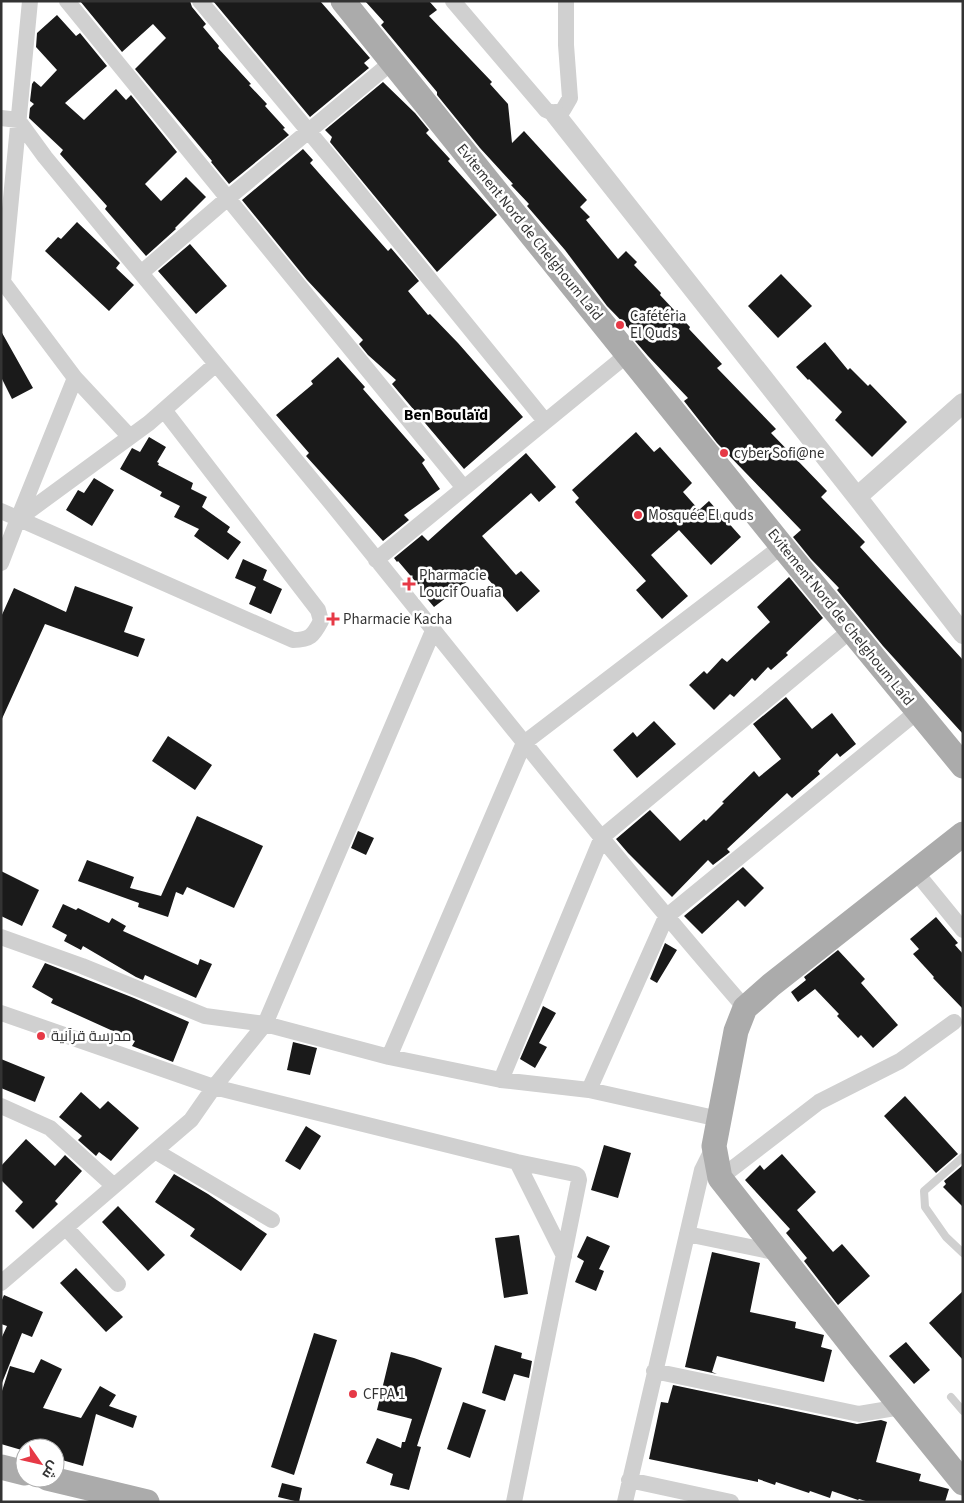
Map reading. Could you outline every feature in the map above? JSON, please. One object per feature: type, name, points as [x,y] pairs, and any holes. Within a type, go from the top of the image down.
[{"type":"main road","name":"Evitement Nord de Chelghoum Laîd","points":[[343,1],[782,546],[963,766]]},
{"type":"main road","points":[[963,834],[771,985],[745,1008],[736,1031],[714,1146],[720,1178],[963,1483]]},
{"type":"main road","points":[[1,1467],[15,1470]]},
{"type":"main road","points":[[65,1483],[147,1502]]},
{"type":"street","points":[[30,1],[3,282],[75,378],[130,437]]},
{"type":"street","points":[[67,1],[464,488]]},
{"type":"street","points":[[200,1],[545,421]]},
{"type":"street","points":[[453,1],[546,110],[555,114],[963,634]]},
{"type":"street","points":[[555,114],[563,110],[570,98],[566,45],[566,1]]},
{"type":"street","points":[[141,273],[392,62]]},
{"type":"street","points":[[1,118],[18,120],[45,157],[524,743],[666,916],[745,1008]]},
{"type":"street","points":[[376,560],[628,354]]},
{"type":"street","points":[[18,519],[130,437],[216,364]]},
{"type":"street","points":[[1,564],[75,378]]},
{"type":"street","points":[[857,497],[963,404]]},
{"type":"street","points":[[1,511],[293,640],[306,640],[315,632],[321,621],[318,610],[164,410]]},
{"type":"street","points":[[389,1057],[524,743],[782,546]]},
{"type":"street","points":[[501,1080],[602,837],[851,630]]},
{"type":"street","points":[[1,1283],[191,1120],[214,1087],[265,1024],[433,631]]},
{"type":"street","points":[[589,1090],[666,916],[918,711]]},
{"type":"street","points":[[915,871],[963,930]]},
{"type":"street","points":[[1,938],[82,966],[205,1016],[265,1024],[389,1057],[501,1080],[589,1090],[720,1119]]},
{"type":"street","points":[[2,1017],[214,1087],[578,1176],[579,1180],[514,1502]]},
{"type":"street","points":[[720,1178],[819,1102],[900,1061],[954,1022]]},
{"type":"street","points":[[1,1106],[50,1128],[114,1186]]},
{"type":"street","points":[[625,1502],[702,1170],[714,1146]]},
{"type":"street","points":[[155,1151],[272,1220]]},
{"type":"street","points":[[516,1162],[564,1256]]},
{"type":"street","points":[[66,1228],[118,1284]]},
{"type":"street","points":[[687,1234],[779,1254]]},
{"type":"street","points":[[654,1371],[859,1414],[901,1407]]},
{"type":"street","points":[[629,1480],[731,1502]]},
{"type":"lane","points":[[963,1157],[924,1191],[925,1207],[946,1237],[963,1253]]},
{"type":"lane","points":[[951,1397],[963,1411]]},
{"type":"building","points":[[80,1],[190,1],[192,7],[206,24],[203,27],[219,46],[218,48],[251,84],[249,85],[267,104],[265,106],[289,135],[229,184],[135,69],[166,38],[153,24],[122,52]]},
{"type":"building","points":[[213,1],[320,1],[370,58],[364,63],[369,68],[310,117]]},
{"type":"building","points":[[365,1],[429,1],[437,10],[429,16],[492,82],[490,84],[508,104],[512,143],[524,131],[587,200],[580,207],[590,217],[586,220],[618,259],[626,251],[637,262],[634,265],[661,293],[660,295],[690,327],[689,329],[722,364],[717,368],[776,429],[771,433],[827,491],[821,497],[865,542],[860,547],[963,660],[963,734],[883,646],[837,590],[839,588],[793,537],[801,530],[717,443],[684,401],[688,398],[635,341],[638,338],[607,306],[565,250],[527,206],[529,204],[511,185],[513,184],[480,148],[437,95],[437,92],[381,25],[384,22]]},
{"type":"building","points":[[57,15],[76,36],[80,33],[107,66],[65,103],[84,120],[116,89],[126,100],[131,95],[177,152],[145,184],[161,201],[186,177],[206,197],[176,229],[146,256],[105,209],[107,206],[60,154],[63,150],[29,118],[30,108],[34,104],[30,101],[32,84],[34,81],[41,87],[57,70],[36,47],[37,33]]},
{"type":"building","points":[[383,82],[415,113],[429,130],[426,133],[450,159],[448,161],[497,215],[437,272],[330,142],[332,137],[325,130]]},
{"type":"building","points":[[303,149],[313,160],[310,163],[388,251],[391,248],[419,281],[408,291],[428,315],[430,314],[458,343],[523,417],[464,469],[392,384],[396,380],[368,355],[359,344],[363,340],[307,280],[242,200]]},
{"type":"building","points":[[77,222],[120,263],[116,268],[134,285],[109,311],[45,251],[58,237],[61,239]]},
{"type":"building","points":[[190,244],[227,286],[196,314],[158,271]]},
{"type":"building","points":[[781,274],[812,306],[778,338],[748,306]]},
{"type":"building","points":[[1,331],[33,388],[12,399],[1,377]]},
{"type":"building","points":[[825,342],[848,370],[850,368],[868,386],[870,384],[907,422],[872,457],[835,420],[842,412],[796,367]]},
{"type":"building","points":[[338,357],[365,387],[363,389],[425,460],[422,463],[440,489],[404,515],[409,520],[383,541],[306,456],[309,453],[276,415],[313,384],[311,381]]},
{"type":"building","points":[[636,432],[654,452],[660,447],[692,483],[683,492],[699,510],[709,501],[741,537],[711,565],[679,530],[651,555],[688,596],[662,619],[636,590],[646,581],[575,502],[579,498],[572,490]]},
{"type":"building","points":[[149,437],[166,447],[157,462],[159,463],[158,465],[193,483],[191,489],[207,497],[202,507],[230,527],[227,532],[241,542],[228,560],[194,536],[199,529],[174,517],[180,506],[160,496],[162,492],[120,469],[132,448],[140,452]]},
{"type":"building","points":[[526,453],[556,487],[539,502],[531,493],[482,536],[516,575],[521,571],[540,591],[517,612],[481,571],[434,607],[424,595],[426,594],[394,558],[422,535],[428,541]]},
{"type":"building","points":[[94,478],[114,490],[92,526],[66,510],[78,490],[84,493]]},
{"type":"building","points":[[243,559],[267,570],[263,580],[282,589],[271,614],[249,604],[256,587],[235,578]]},
{"type":"building","points":[[789,577],[823,618],[771,670],[768,667],[755,681],[752,678],[734,697],[730,694],[714,710],[689,685],[704,671],[707,674],[722,658],[727,662],[770,622],[757,607]]},
{"type":"building","points":[[75,586],[133,607],[124,632],[145,639],[138,657],[45,624],[1,721],[1,617],[14,588],[66,612]]},
{"type":"building","points":[[786,697],[812,729],[832,713],[856,744],[840,757],[837,753],[818,771],[820,774],[792,798],[787,793],[727,849],[730,852],[713,865],[708,860],[672,897],[616,839],[650,810],[680,841],[704,819],[706,821],[724,803],[722,802],[754,771],[759,777],[781,759],[753,724]]},
{"type":"building","points":[[654,721],[676,744],[637,778],[613,750],[633,732],[637,737]]},
{"type":"building","points":[[168,736],[212,765],[195,790],[152,761]]},
{"type":"building","points":[[197,816],[263,846],[234,908],[187,887],[183,895],[176,892],[168,917],[138,907],[139,903],[78,881],[87,860],[134,877],[130,888],[161,896]]},
{"type":"building","points":[[358,831],[374,838],[366,855],[351,848]]},
{"type":"building","points":[[743,867],[764,888],[745,907],[738,900],[702,934],[684,916]]},
{"type":"building","points":[[1,871],[39,890],[22,926],[1,916]]},
{"type":"building","points":[[63,904],[76,910],[78,908],[109,923],[112,918],[126,926],[123,931],[198,965],[200,959],[212,964],[196,998],[145,975],[143,980],[136,977],[83,946],[81,950],[64,941],[67,935],[52,927]]},
{"type":"building","points":[[936,917],[958,943],[955,945],[963,954],[963,1009],[913,954],[919,949],[910,939]]},
{"type":"building","points":[[665,943],[677,950],[657,983],[650,979]]},
{"type":"building","points":[[838,950],[865,979],[861,983],[898,1025],[873,1048],[861,1035],[858,1038],[837,1016],[839,1014],[815,989],[798,1002],[791,992],[806,980],[804,977]]},
{"type":"building","points":[[45,963],[189,1022],[173,1062],[132,1046],[135,1041],[51,1003],[53,999],[32,987]]},
{"type":"building","points":[[543,1006],[556,1013],[539,1043],[547,1047],[535,1068],[520,1059]]},
{"type":"building","points":[[293,1042],[317,1048],[310,1075],[287,1070]]},
{"type":"building","points":[[1,1059],[45,1077],[35,1102],[1,1088]]},
{"type":"building","points":[[81,1092],[100,1109],[108,1101],[139,1128],[111,1161],[99,1152],[96,1156],[78,1140],[82,1136],[59,1117]]},
{"type":"building","points":[[905,1096],[958,1154],[936,1173],[884,1116]]},
{"type":"building","points":[[306,1126],[321,1136],[300,1170],[285,1161]]},
{"type":"building","points":[[26,1139],[55,1166],[65,1155],[82,1171],[55,1201],[58,1204],[33,1229],[15,1211],[23,1202],[1,1180],[1,1166]]},
{"type":"building","points":[[604,1145],[631,1153],[618,1198],[591,1190]]},
{"type":"building","points":[[782,1154],[816,1192],[797,1210],[833,1252],[842,1244],[870,1276],[838,1305],[804,1261],[807,1258],[786,1233],[790,1229],[745,1180],[760,1165],[764,1170]]},
{"type":"building","points":[[963,1165],[963,1207],[943,1187],[946,1184],[944,1181]]},
{"type":"building","points":[[174,1174],[208,1194],[267,1234],[241,1271],[190,1236],[195,1229],[155,1202]]},
{"type":"building","points":[[118,1206],[165,1255],[148,1271],[102,1222]]},
{"type":"building","points":[[519,1235],[528,1294],[504,1298],[495,1238]]},
{"type":"building","points":[[587,1236],[610,1246],[599,1269],[604,1271],[596,1291],[575,1282],[584,1261],[577,1257]]},
{"type":"building","points":[[712,1252],[760,1263],[750,1312],[796,1322],[795,1328],[824,1335],[821,1347],[832,1350],[824,1382],[717,1356],[712,1372],[717,1374],[685,1367]]},
{"type":"building","points":[[76,1268],[123,1317],[106,1332],[60,1283]]},
{"type":"building","points":[[963,1291],[963,1360],[929,1323]]},
{"type":"building","points":[[4,1295],[43,1312],[32,1337],[22,1333],[2,1383],[1,1339],[7,1326],[1,1324],[1,1302]]},
{"type":"building","points":[[314,1333],[337,1340],[294,1475],[271,1467]]},
{"type":"building","points":[[906,1342],[930,1370],[914,1384],[889,1356]]},
{"type":"building","points":[[495,1345],[522,1353],[521,1358],[532,1361],[529,1378],[514,1374],[505,1401],[482,1393]]},
{"type":"building","points":[[391,1352],[442,1368],[417,1446],[421,1447],[409,1490],[390,1485],[393,1474],[366,1463],[377,1438],[401,1448],[402,1442],[405,1442],[412,1419],[377,1410]]},
{"type":"building","points":[[41,1359],[62,1369],[43,1408],[81,1418],[100,1386],[116,1395],[109,1406],[137,1416],[133,1428],[96,1414],[83,1466],[65,1461],[65,1438],[15,1438],[15,1448],[1,1444],[1,1394],[10,1366],[34,1373]]},
{"type":"building","points":[[673,1385],[857,1424],[881,1420],[887,1422],[876,1462],[921,1474],[919,1481],[949,1489],[945,1502],[869,1502],[832,1491],[830,1498],[776,1482],[775,1485],[758,1479],[758,1482],[649,1459],[661,1402],[668,1403]]},
{"type":"building","points":[[463,1402],[486,1410],[470,1458],[447,1449]]},
{"type":"building","points":[[282,1483],[302,1488],[299,1502],[278,1497]]},
{"type":"place","name":"Cafétéria El Quds","points":[[620,325]]},
{"type":"place","name":"cyber Sofi@ne","points":[[724,453]]},
{"type":"place","name":"Mosquée El quds","points":[[638,515]]},
{"type":"place","name":"Pharmacie Loucif Ouafia","points":[[409,584]]},
{"type":"place","name":"Pharmacie Kacha","points":[[333,619]]},
{"type":"place","name":"مدرسة قرآنية","points":[[41,1036]]},
{"type":"place","name":"CFPA 1","points":[[353,1394]]},
{"type":"district","name":"Ben Boulaïd","points":[[446,414]]}]
